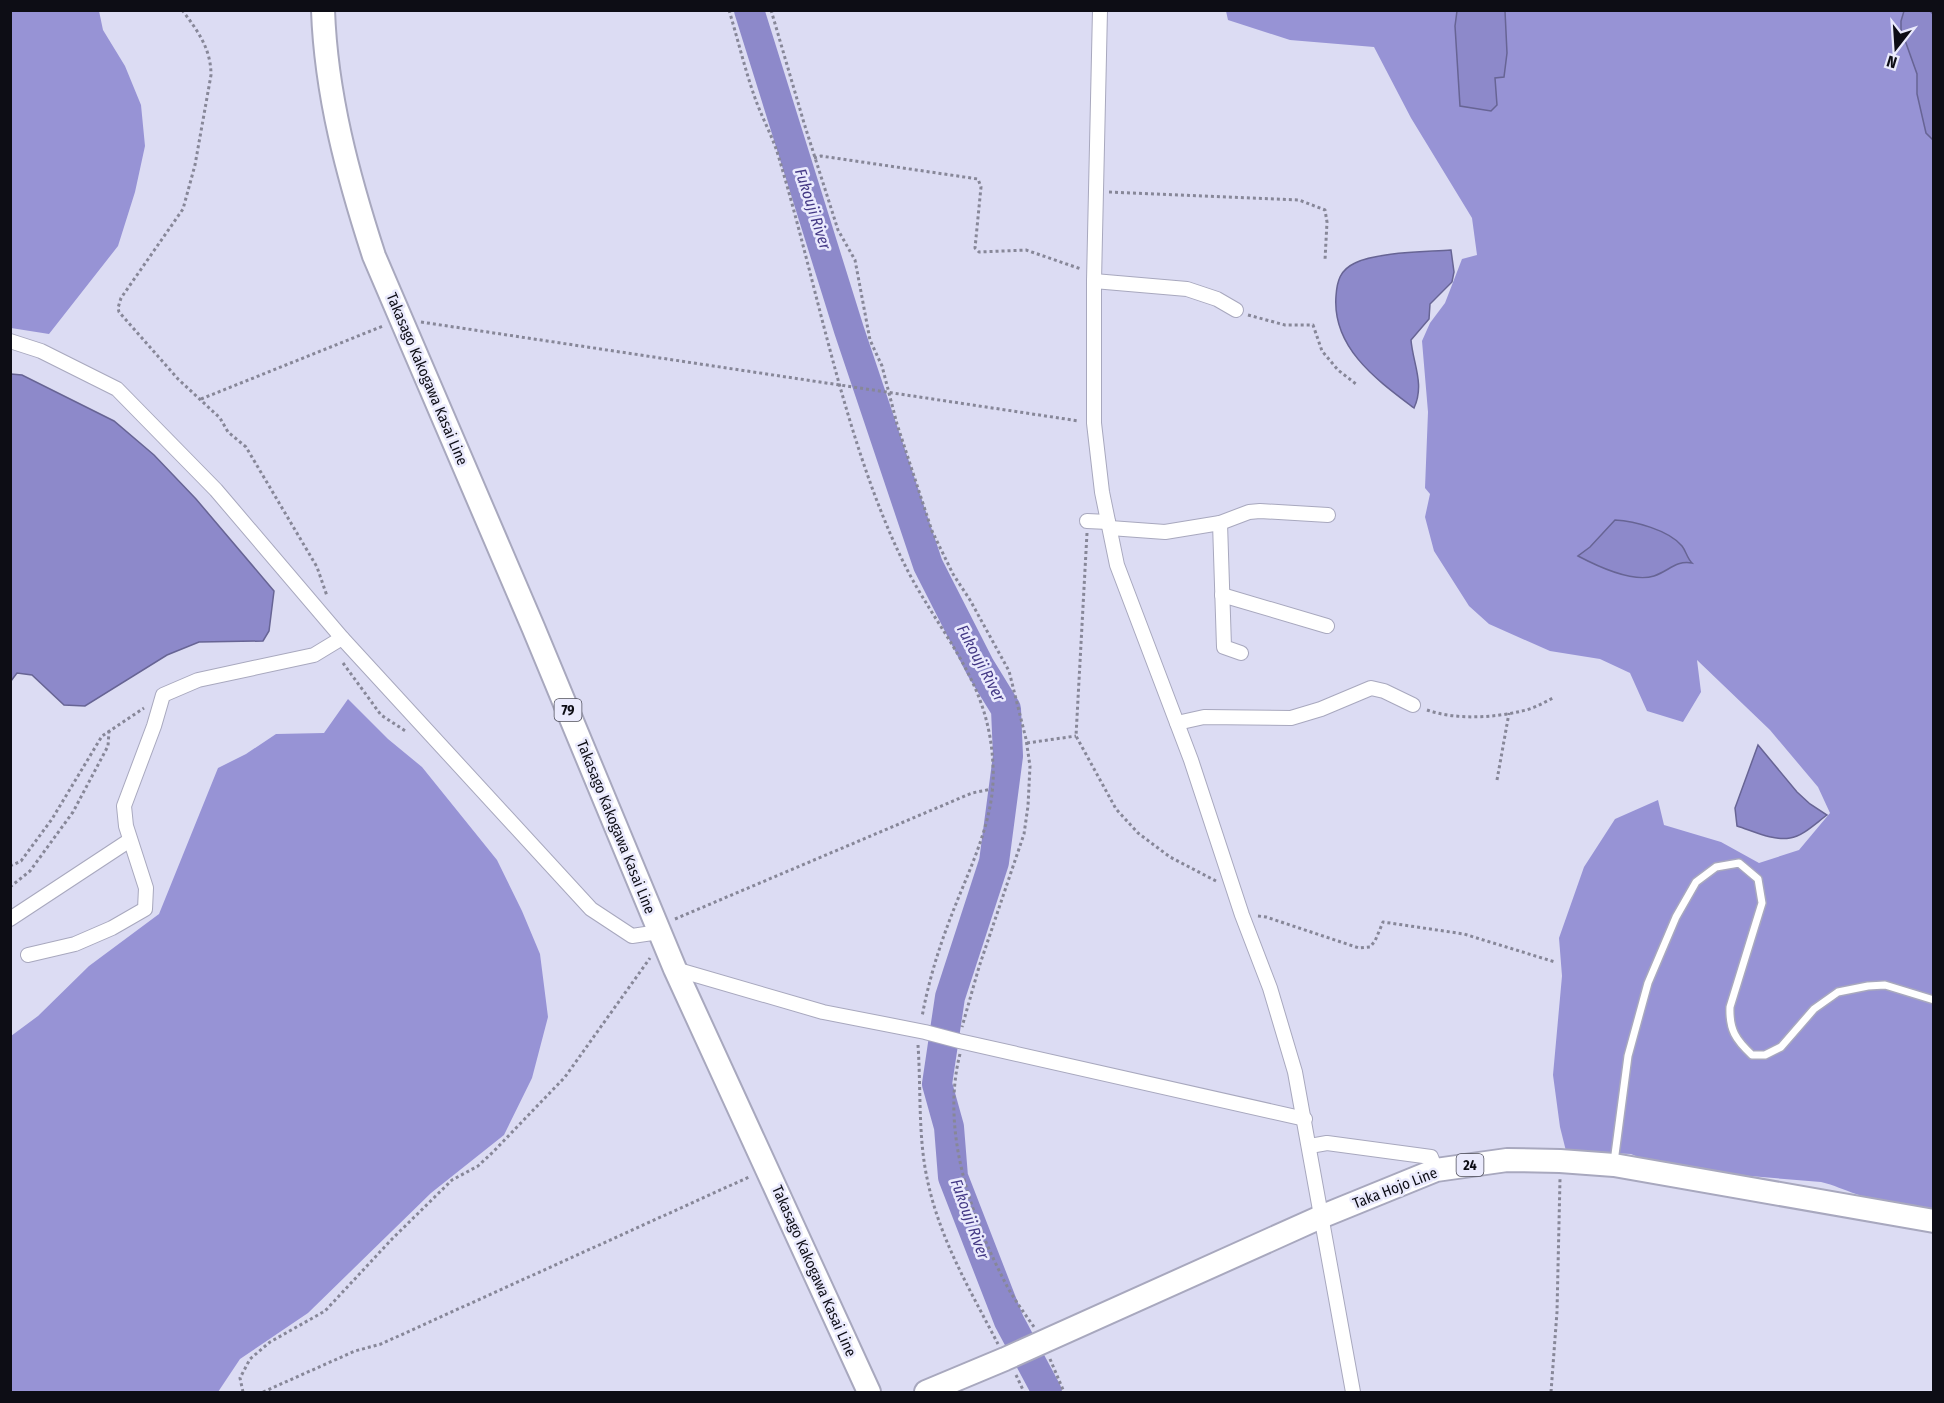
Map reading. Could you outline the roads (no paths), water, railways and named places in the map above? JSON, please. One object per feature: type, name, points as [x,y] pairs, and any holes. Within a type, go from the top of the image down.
[{"type":"main road","name":"Takasago Kakogawa Kasai Line","points":[[323,10],[324,49],[337,130],[356,202],[374,256],[538,638],[675,969],[869,1392]]},
{"type":"main road","name":"Taka Hojo Line","points":[[926,1392],[1008,1358],[1323,1216],[1437,1170],[1507,1160],[1614,1165],[1934,1221]]},
{"type":"street","points":[[1100,10],[1094,276],[1094,423],[1102,492],[1117,565],[1177,723],[1242,915],[1270,988],[1295,1072],[1323,1216],[1353,1392]]},
{"type":"street","points":[[1094,276],[1187,289],[1216,299],[1236,310]]},
{"type":"street","points":[[10,341],[41,351],[117,389],[216,489],[325,618],[336,641],[436,739],[591,909],[632,936],[661,936]]},
{"type":"street","points":[[1087,521],[1165,532],[1220,523],[1249,512],[1328,515]]},
{"type":"street","points":[[1220,523],[1224,647],[1241,653]]},
{"type":"street","points":[[1222,595],[1328,626]]},
{"type":"street","points":[[28,955],[75,944],[112,928],[145,909],[146,888],[126,826],[124,806],[163,695],[198,680],[314,655],[336,641]]},
{"type":"street","points":[[1177,723],[1204,717],[1291,718],[1321,709],[1371,688],[1384,691],[1413,705]]},
{"type":"street","points":[[10,919],[130,840]]},
{"type":"street","points":[[675,969],[823,1012],[922,1031],[1305,1119]]},
{"type":"street","points":[[1310,1146],[1327,1143],[1431,1157],[1437,1170]]},
{"type":"lane","points":[[1614,1165],[1628,1056],[1648,983],[1676,917],[1696,882],[1716,867],[1739,863],[1758,879],[1762,903],[1730,1007],[1729,1022],[1738,1042],[1752,1055],[1765,1055],[1781,1047],[1814,1009],[1838,992],[1868,986],[1886,986],[1934,1000]]},
{"type":"waterway","name":"Fukouji River","points":[[749,10],[849,330],[928,565],[980,667],[1006,709],[1008,756],[994,862],[950,997],[937,1084],[949,1127],[953,1177],[1009,1321],[1047,1392]]}]
